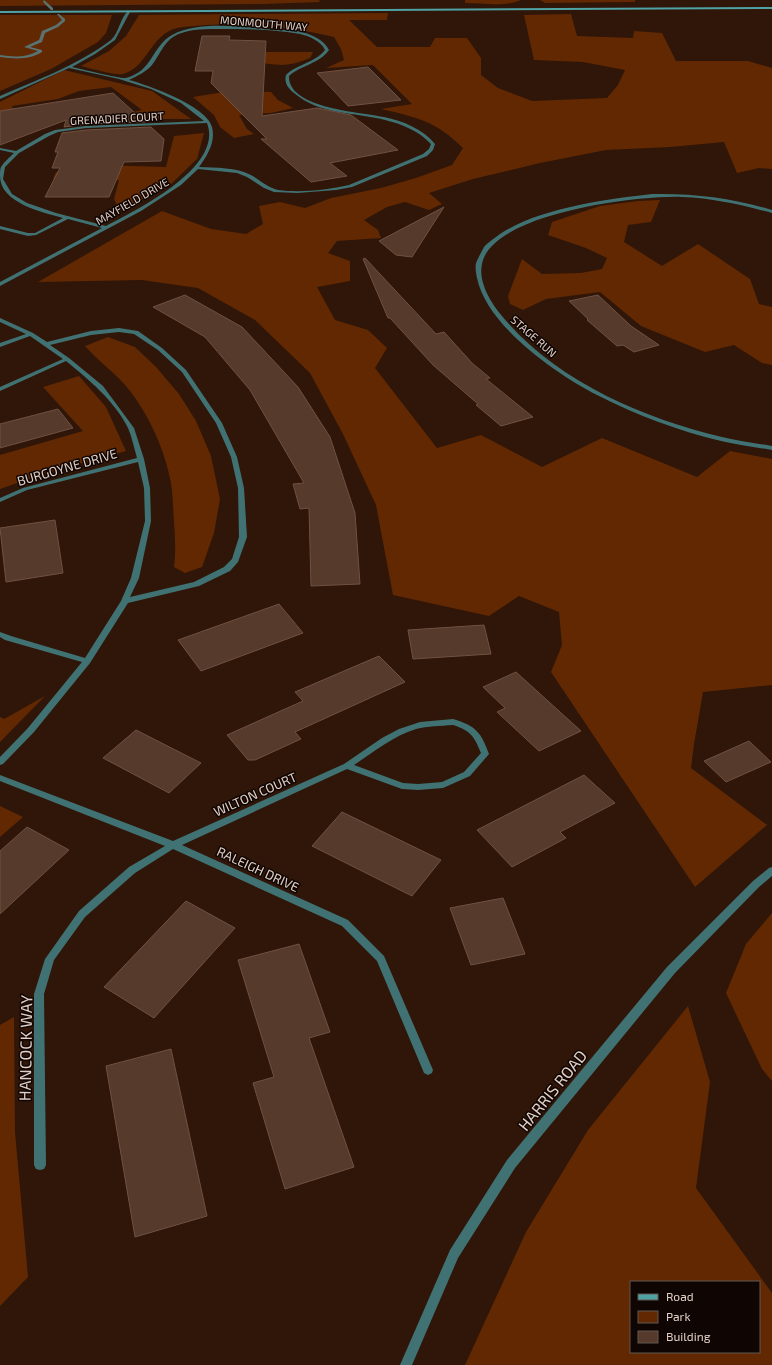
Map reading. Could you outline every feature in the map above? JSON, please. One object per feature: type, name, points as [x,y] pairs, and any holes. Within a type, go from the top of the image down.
[{"type":"main road","points":[[0,12],[772,8]]},
{"type":"street","points":[[0,98],[69,67],[94,53],[114,39],[128,12]]},
{"type":"street","name":"MONMOUTH WAY","points":[[124,80],[149,67],[156,53],[167,40],[174,35],[183,32],[213,28],[301,33],[312,36],[326,46],[327,50],[324,55],[317,60],[299,66],[287,76],[286,81],[289,87],[303,99],[319,106],[341,112],[396,121],[429,138],[433,144],[432,149],[425,155],[363,182],[336,189],[288,192],[276,191],[266,187],[249,176],[238,172],[197,168]]},
{"type":"street","points":[[69,67],[124,80],[168,93],[186,103],[208,122]]},
{"type":"street","name":"GRENADIER COURT","points":[[106,227],[24,204],[10,195],[1,178],[3,167],[17,152],[47,135],[71,129],[208,122]]},
{"type":"street","name":"MAYFIELD DRIVE","points":[[0,284],[161,197],[197,168],[207,154],[211,143],[211,130],[208,122]]},
{"type":"street","points":[[0,149],[17,152]]},
{"type":"street","name":"STAGE RUN","points":[[772,212],[740,203],[697,196],[671,195],[648,195],[584,205],[553,214],[509,231],[494,240],[486,248],[479,261],[479,277],[493,309],[505,325],[536,352],[583,386],[648,416],[680,427],[720,439],[772,448]]},
{"type":"street","points":[[0,227],[28,235],[36,234],[68,217]]},
{"type":"street","points":[[0,320],[31,334],[67,359],[101,387],[119,410],[131,428],[140,459],[147,488],[148,521],[135,578],[125,601],[87,661],[31,730],[0,762]]},
{"type":"street","points":[[46,344],[91,333],[119,330],[136,332],[160,349],[184,371],[219,423],[234,457],[240,488],[243,537],[235,560],[227,569],[196,584],[125,601]]},
{"type":"street","points":[[0,345],[31,334]]},
{"type":"street","points":[[0,389],[67,359]]},
{"type":"street","name":"BURGOYNE DRIVE","points":[[0,500],[25,489],[140,459]]},
{"type":"street","points":[[0,634],[8,638],[87,661]]},
{"type":"street","name":"WILTON COURT","points":[[173,845],[347,766],[394,734],[412,727],[453,722],[468,727],[478,736],[485,754],[467,774],[443,785],[418,787],[402,786],[347,766]]},
{"type":"street","name":"RALEIGH DRIVE","points":[[0,778],[173,845],[345,923],[381,959],[428,1070]]},
{"type":"street","name":"HANCOCK WAY","points":[[40,1165],[39,994],[50,959],[82,914],[132,870],[173,845]]},
{"type":"street","name":"HARRIS ROAD","points":[[406,1365],[454,1254],[511,1164],[671,970],[756,884],[772,871]]},
{"type":"green space","points":[[0,0],[319,0],[320,2],[263,4],[0,6]]},
{"type":"green space","points":[[465,0],[521,0],[494,4],[465,3]]},
{"type":"green space","points":[[540,0],[635,0],[635,2],[545,3]]},
{"type":"green space","points":[[388,13],[387,20],[349,20],[377,47],[430,47],[435,38],[467,38],[481,58],[481,75],[498,88],[532,101],[607,98],[618,85],[625,70],[583,62],[534,60],[524,15],[571,14],[577,36],[633,38],[634,31],[662,33],[676,61],[748,61],[772,68],[772,169],[759,168],[737,173],[724,142],[670,147],[606,150],[540,163],[473,179],[429,193],[442,204],[429,210],[405,202],[387,207],[364,220],[378,230],[381,238],[337,241],[328,253],[350,261],[350,281],[317,287],[335,320],[368,330],[387,348],[375,368],[437,448],[481,435],[542,467],[602,438],[697,477],[730,451],[772,459],[772,685],[703,692],[691,768],[767,825],[695,887],[551,672],[562,645],[559,612],[519,596],[489,616],[393,595],[376,505],[343,434],[310,373],[255,320],[198,288],[142,280],[38,282],[162,211],[211,229],[246,234],[263,224],[259,206],[280,202],[305,208],[331,198],[381,188],[416,178],[452,165],[463,148],[453,139],[425,121],[381,109],[412,104],[373,65],[326,68],[344,60],[341,49],[334,37],[287,28],[255,25],[207,25],[185,27],[168,31],[161,37],[138,65],[131,71],[123,74],[109,73],[81,66],[109,51],[126,36],[139,15]]},
{"type":"green space","points":[[0,15],[112,15],[106,33],[98,42],[51,69],[0,91]]},
{"type":"green space","points":[[261,52],[313,52],[310,58],[295,63],[282,65],[254,62]]},
{"type":"green space","points":[[64,70],[152,91],[191,119],[153,119],[117,116],[142,110],[111,87],[79,91],[58,99],[12,106],[14,112],[0,115],[0,102]]},
{"type":"green space","points":[[230,91],[271,92],[278,100],[293,108],[271,113],[239,115],[247,129],[254,134],[234,138],[220,127],[214,115],[193,97]]},
{"type":"green space","points":[[204,133],[197,159],[170,185],[120,211],[114,199],[119,180],[53,179],[56,172],[93,172],[100,165],[166,167],[174,136]]},
{"type":"green space","points":[[660,200],[651,222],[628,225],[624,242],[662,266],[698,244],[750,279],[759,304],[772,307],[772,365],[762,363],[734,345],[705,352],[641,326],[600,292],[546,299],[523,310],[510,304],[508,296],[522,259],[542,274],[581,273],[602,269],[607,258],[586,248],[548,235],[552,222],[600,206]]},
{"type":"green space","points":[[108,337],[135,347],[156,367],[179,394],[196,421],[211,456],[220,499],[214,533],[202,567],[185,573],[174,567],[175,539],[172,488],[161,447],[144,412],[130,391],[85,346]]},
{"type":"green space","points":[[79,376],[106,407],[126,451],[43,474],[0,489],[0,455],[83,431],[43,387]]},
{"type":"green space","points":[[45,696],[0,742],[0,717],[4,719]]},
{"type":"green space","points":[[0,806],[23,817],[0,837]]},
{"type":"green space","points":[[772,913],[772,1081],[762,1069],[726,993],[746,944]]},
{"type":"green space","points":[[688,1006],[710,1082],[696,1188],[772,1293],[772,1365],[465,1365],[526,1232],[588,1130]]},
{"type":"green space","points":[[14,1017],[15,1132],[28,1277],[0,1306],[0,1025]]},
{"type":"building","points":[[202,36],[230,36],[229,40],[266,41],[262,116],[317,108],[351,115],[398,150],[330,163],[347,176],[311,182],[261,139],[267,139],[211,83],[213,71],[195,71]]},
{"type":"building","points":[[368,67],[401,100],[348,106],[317,73]]},
{"type":"building","points":[[113,93],[145,122],[86,124],[64,127],[66,120],[0,145],[0,111]]},
{"type":"building","points":[[151,127],[164,139],[161,161],[124,162],[109,197],[45,197],[60,168],[52,168],[58,152],[55,152],[62,133],[86,130]]},
{"type":"building","points":[[444,207],[412,257],[396,255],[379,241]]},
{"type":"building","points":[[365,258],[436,334],[444,332],[472,363],[490,378],[486,379],[533,417],[501,426],[433,365],[390,318],[388,318],[363,259]]},
{"type":"building","points":[[185,295],[242,327],[298,387],[330,437],[355,513],[360,584],[311,586],[309,508],[300,509],[293,484],[304,483],[250,390],[205,337],[153,307]]},
{"type":"building","points":[[598,295],[631,326],[659,345],[634,352],[623,345],[617,346],[587,320],[588,319],[569,301]]},
{"type":"building","points":[[58,409],[73,428],[0,448],[0,424]]},
{"type":"building","points":[[55,520],[63,573],[6,582],[0,528]]},
{"type":"building","points":[[279,604],[303,633],[201,671],[178,640]]},
{"type":"building","points":[[484,625],[491,654],[413,659],[408,630]]},
{"type":"building","points":[[379,656],[405,682],[295,732],[301,739],[255,760],[248,760],[227,735],[303,701],[295,692]]},
{"type":"building","points":[[516,672],[581,731],[539,751],[497,712],[505,708],[483,687]]},
{"type":"building","points":[[136,730],[201,763],[169,793],[103,758]]},
{"type":"building","points":[[749,741],[771,762],[726,782],[704,761]]},
{"type":"building","points":[[584,775],[615,803],[560,832],[566,838],[512,867],[477,830]]},
{"type":"building","points":[[342,812],[441,860],[412,896],[312,846]]},
{"type":"building","points":[[27,827],[69,850],[0,914],[0,851]]},
{"type":"building","points":[[503,898],[525,954],[471,965],[450,908]]},
{"type":"building","points":[[186,901],[235,928],[154,1018],[104,987]]},
{"type":"building","points":[[299,944],[330,1032],[309,1038],[354,1167],[285,1189],[253,1083],[274,1077],[238,960]]},
{"type":"building","points":[[171,1049],[207,1216],[135,1237],[106,1066]]},
{"type":"waterway","points":[[44,1],[52,9]]},
{"type":"waterway","points":[[0,56],[16,58],[26,57],[32,56],[41,51],[26,47],[41,41],[43,32],[57,26],[64,20],[58,15]]}]
